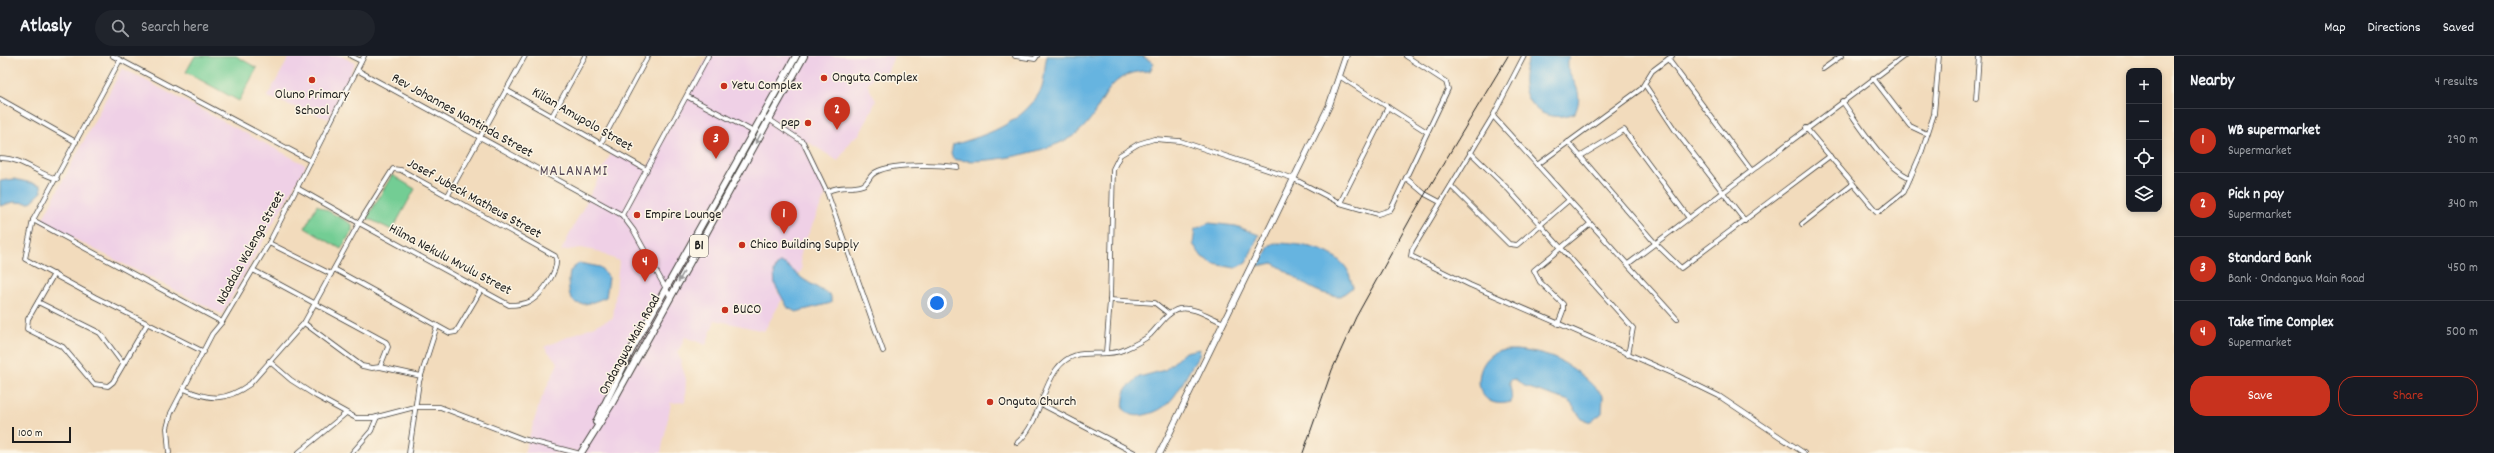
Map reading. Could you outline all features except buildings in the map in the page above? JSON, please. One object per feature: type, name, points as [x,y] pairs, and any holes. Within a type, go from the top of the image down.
[{"type":"main road","name":"Ondangwa Main Road","points":[[591,435],[611,405],[670,296],[734,183],[796,56]]},
{"type":"main road","name":"Ondangwa Main Road","points":[[581,453],[632,349],[754,132],[766,117],[804,56]]},
{"type":"main road","points":[[727,180],[734,183]]},
{"type":"street","points":[[113,56],[311,161]]},
{"type":"street","points":[[352,56],[361,61]]},
{"type":"street","name":"Ndadala Walenga Street","points":[[169,453],[167,428],[171,413],[212,334],[222,322],[269,244],[364,56]]},
{"type":"street","points":[[447,197],[525,56]]},
{"type":"street","points":[[552,116],[585,56]]},
{"type":"street","points":[[601,143],[648,56]]},
{"type":"street","points":[[622,215],[688,97],[708,56]]},
{"type":"street","points":[[1015,56],[1035,59],[1037,56]]},
{"type":"street","points":[[1160,453],[1222,322],[1328,106],[1346,56]]},
{"type":"street","points":[[1106,352],[1110,300],[1113,169],[1120,156],[1138,144],[1154,139],[1180,140],[1292,178],[1340,203],[1378,214],[1385,212],[1393,205],[1448,85],[1406,56]]},
{"type":"street","points":[[1524,56],[1452,186],[1440,202],[1412,250],[1411,256],[1470,285],[1628,354],[1719,396],[1804,453]]},
{"type":"street","points":[[1823,69],[1841,56]]},
{"type":"street","points":[[1628,264],[1806,128],[1904,56]]},
{"type":"street","points":[[1806,128],[1876,211],[1880,212],[1900,196],[1910,178],[1927,134],[1934,114],[1939,56]]},
{"type":"street","points":[[1976,98],[1979,56]]},
{"type":"street","points":[[1536,165],[1645,84],[1652,71],[1670,57],[1751,170]]},
{"type":"street","points":[[120,60],[57,179],[33,220],[25,259],[147,324],[204,352]]},
{"type":"street","name":"Rev Johannes Nantinda Street","points":[[357,70],[622,215],[634,231],[670,296]]},
{"type":"street","points":[[1340,76],[1427,132]]},
{"type":"street","points":[[1873,78],[1910,126],[1927,134]]},
{"type":"street","points":[[1645,84],[1721,193],[1745,221]]},
{"type":"street","name":"Kilian Amupolo Street","points":[[506,90],[647,170]]},
{"type":"street","points":[[688,97],[754,132]]},
{"type":"street","points":[[0,99],[76,142]]},
{"type":"street","points":[[1842,102],[1890,164],[1900,174],[1910,178]]},
{"type":"street","points":[[1340,203],[1388,107]]},
{"type":"street","points":[[1492,116],[1677,319]]},
{"type":"street","points":[[766,117],[803,142],[827,192],[883,351]]},
{"type":"street","points":[[1581,156],[1624,130],[1688,218]]},
{"type":"street","points":[[1568,142],[1655,243],[1679,267],[1683,268],[1830,156]]},
{"type":"street","points":[[1470,152],[1540,225],[1633,328],[1628,354]]},
{"type":"street","points":[[0,158],[19,160],[47,176],[57,179]]},
{"type":"street","points":[[827,192],[837,187],[865,184],[873,174],[897,167],[931,165],[958,167]]},
{"type":"street","name":"Josef Jubeck Matheus Street","points":[[359,223],[394,169],[399,169],[554,256],[557,260]]},
{"type":"street","points":[[1406,178],[1425,194],[1440,202]]},
{"type":"street","points":[[1802,224],[1853,184]]},
{"type":"street","points":[[1452,186],[1509,244],[1517,245],[1569,200]]},
{"type":"street","name":"Hilma Nekulu Mvulu Street","points":[[297,188],[509,305],[525,303],[538,296],[557,260]]},
{"type":"street","points":[[33,220],[222,322]]},
{"type":"street","points":[[184,389],[208,398],[226,396],[250,384],[304,323],[359,223]]},
{"type":"street","points":[[1558,324],[1563,304],[1540,282],[1534,270],[1590,224]]},
{"type":"street","points":[[269,244],[331,274]]},
{"type":"street","points":[[334,269],[450,333],[456,332],[481,290]]},
{"type":"street","points":[[254,270],[316,302],[386,342],[388,347],[380,367]]},
{"type":"street","points":[[54,274],[28,319],[28,329],[65,349],[94,384],[108,386],[113,382],[147,324]]},
{"type":"street","points":[[1110,300],[1156,303],[1169,314]]},
{"type":"street","points":[[38,302],[100,333],[123,364]]},
{"type":"street","points":[[1017,443],[1024,437],[1056,371],[1072,356],[1083,353],[1121,351],[1149,336],[1169,314],[1178,309],[1189,308],[1222,322]]},
{"type":"street","points":[[304,323],[362,366],[372,368],[380,367],[421,376]]},
{"type":"street","points":[[409,453],[421,376],[437,326]]},
{"type":"street","points":[[269,361],[292,380],[345,414],[356,418],[377,417],[415,407],[440,407],[523,439],[577,453]]},
{"type":"street","points":[[1041,404],[1135,453]]},
{"type":"street","points":[[298,453],[345,414]]},
{"type":"street","points":[[352,453],[371,431],[377,417]]},
{"type":"shaded area","name":"Oluno Primary School","points":[[290,56],[341,56],[355,63],[329,119],[267,97]]},
{"type":"shaded area","points":[[708,56],[894,56],[887,73],[879,71],[867,84],[876,101],[860,134],[851,140],[838,161],[808,142],[804,145],[827,192],[803,246],[800,258],[802,269],[799,275],[785,264],[779,263],[774,271],[775,285],[778,293],[783,298],[764,331],[715,320],[706,345],[685,337],[678,353],[686,379],[685,402],[671,403],[661,453],[577,453],[569,449],[567,453],[524,453],[540,402],[558,363],[544,347],[613,318],[619,261],[596,251],[581,248],[561,251],[613,150],[647,169]]},
{"type":"shaded area","points":[[122,68],[306,165],[222,314],[41,222]]},
{"type":"green space","points":[[195,56],[236,56],[257,68],[239,101],[186,72]]},
{"type":"green space","points":[[392,175],[415,189],[392,230],[367,218]]},
{"type":"green space","points":[[317,205],[352,224],[352,231],[341,249],[305,228]]},
{"type":"water","points":[[1047,56],[1142,56],[1154,63],[1150,71],[1134,73],[1122,78],[1113,85],[1086,125],[1065,141],[1034,152],[998,159],[965,161],[953,159],[951,154],[953,145],[991,132],[1014,119],[1024,111],[1041,90]]},
{"type":"water","points":[[1530,56],[1569,56],[1569,71],[1579,95],[1575,113],[1561,116],[1549,115],[1538,111],[1531,103],[1526,93],[1524,82],[1525,69]]},
{"type":"water","points":[[14,179],[41,185],[42,192],[30,203],[14,202],[0,206],[0,181]]},
{"type":"water","points":[[1209,223],[1236,226],[1259,235],[1246,263],[1235,268],[1214,264],[1202,257],[1193,244],[1195,229]]},
{"type":"water","points":[[1278,243],[1316,248],[1334,256],[1347,269],[1353,287],[1341,296],[1330,295],[1313,289],[1273,263],[1258,266],[1270,245]]},
{"type":"water","points":[[579,263],[600,267],[609,278],[606,297],[587,304],[574,302],[569,291],[570,271]]},
{"type":"water","points":[[779,263],[785,264],[803,279],[831,296],[831,303],[796,312],[788,308],[775,285],[774,271]]},
{"type":"water","points":[[1200,349],[1199,356],[1177,392],[1164,407],[1155,412],[1138,416],[1129,414],[1123,408],[1125,390],[1139,377],[1165,370],[1185,352]]},
{"type":"water","points":[[1516,350],[1554,358],[1574,369],[1603,396],[1602,413],[1591,422],[1582,419],[1569,401],[1526,387],[1515,379],[1510,380],[1512,396],[1511,402],[1498,403],[1488,400],[1482,393],[1479,384],[1480,374],[1484,364],[1490,356],[1500,351]]},
{"type":"railway","points":[[1303,453],[1332,370],[1356,317],[1412,216],[1508,56]]},
{"type":"place","name":"Onguta Complex","points":[[824,78]]},
{"type":"place","name":"Oluno Primary School","points":[[312,80]]},
{"type":"place","name":"Yetu Complex","points":[[724,86]]},
{"type":"place","name":"pep","points":[[808,123]]},
{"type":"place","name":"Pick n pay","points":[[837,130]]},
{"type":"place","name":"Standard Bank","points":[[716,159]]},
{"type":"place","name":"Empire Lounge","points":[[637,215]]},
{"type":"place","name":"WB supermarket","points":[[784,234]]},
{"type":"place","name":"Chico Building Supply","points":[[742,245]]},
{"type":"place","name":"Take Time Complex","points":[[645,282]]},
{"type":"place","name":"BUCO","points":[[725,310]]},
{"type":"place","name":"Onguta Church","points":[[990,402]]},
{"type":"district","name":"MALANAMI","points":[[574,172]]}]
